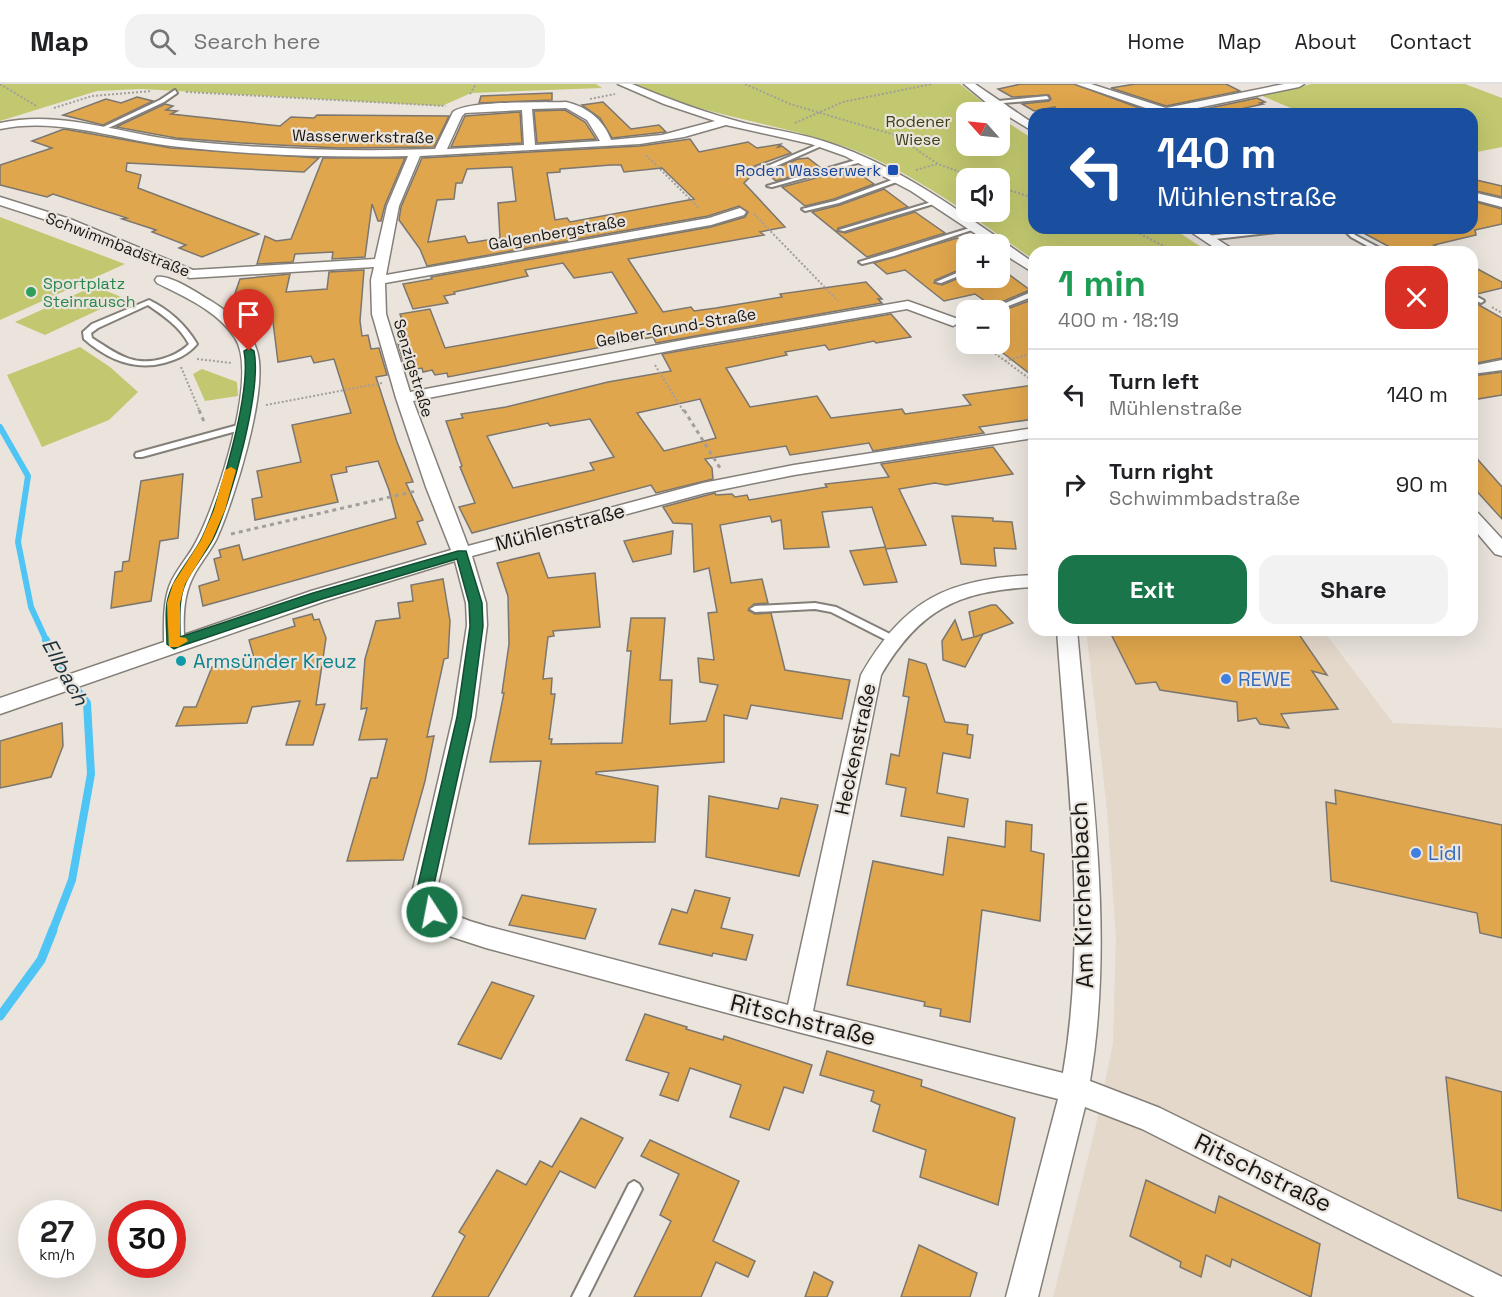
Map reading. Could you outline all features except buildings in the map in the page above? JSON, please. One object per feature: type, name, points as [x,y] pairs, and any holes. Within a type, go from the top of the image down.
[{"type":"street","points":[[623,84],[666,102],[726,121],[823,144],[863,160],[900,179],[984,234]]},
{"type":"street","points":[[970,85],[983,84]]},
{"type":"street","points":[[1081,84],[1155,108]]},
{"type":"street","points":[[1192,108],[1299,84]]},
{"type":"street","points":[[970,85],[992,102]]},
{"type":"street","points":[[439,153],[457,114],[462,110],[566,105],[583,110],[604,136],[606,143]]},
{"type":"street","points":[[527,108],[530,148]]},
{"type":"street","points":[[1010,114],[1028,125]]},
{"type":"street","name":"Wasserwerkstraße","points":[[0,126],[43,120],[148,140],[204,146],[310,152],[416,154],[632,141],[687,134],[726,121]]},
{"type":"street","name":"Senzigstraße","points":[[416,154],[393,206],[378,280],[379,314],[404,398],[435,487],[462,554]]},
{"type":"street","points":[[1478,197],[1502,203]]},
{"type":"street","name":"Schwimmbadstraße","points":[[0,201],[66,222],[190,274],[381,263]]},
{"type":"street","name":"Galgenbergstraße","points":[[378,280],[711,221],[740,212]]},
{"type":"street","points":[[1201,234],[1220,246]]},
{"type":"street","points":[[1010,252],[1028,265]]},
{"type":"street","name":"Schwimmbadstraße","points":[[162,280],[206,303],[227,320],[249,351],[252,365]]},
{"type":"street","name":"Gelber-Grund-Straße","points":[[404,398],[908,304],[956,319]]},
{"type":"street","points":[[174,644],[174,603],[179,584],[207,540],[226,489],[245,409],[252,365]]},
{"type":"street","points":[[1478,369],[1502,365]]},
{"type":"street","name":"Mühlenstraße","points":[[0,706],[318,596],[462,554],[728,482],[1028,436]]},
{"type":"street","points":[[1478,524],[1502,550]]},
{"type":"street","name":"Ritschstraße","points":[[462,554],[476,603],[477,626],[464,717],[425,889],[432,912],[455,927],[486,937],[798,1020],[1074,1089],[1161,1123],[1502,1294]]},
{"type":"street","name":"Heckenstraße","points":[[798,1020],[871,675],[892,639],[926,608],[948,596],[982,585],[1028,581]]},
{"type":"street","name":"Am Kirchenbach","points":[[1022,1297],[1074,1089],[1085,1007],[1088,957],[1087,904],[1066,636]]},
{"type":"lane","points":[[100,130],[162,101],[175,92]]},
{"type":"lane","points":[[992,102],[1047,98]]},
{"type":"lane","points":[[753,170],[772,166],[823,144]]},
{"type":"lane","points":[[770,186],[863,160]]},
{"type":"lane","points":[[805,209],[837,202],[900,179]]},
{"type":"lane","points":[[842,230],[937,202]]},
{"type":"lane","points":[[862,262],[892,255],[975,228]]},
{"type":"lane","points":[[1207,238],[1242,234]]},
{"type":"lane","points":[[1351,234],[1373,246]]},
{"type":"lane","points":[[939,282],[956,275]]},
{"type":"lane","points":[[1010,303],[1028,295]]},
{"type":"lane","points":[[149,302],[177,322],[193,344],[187,351],[176,357],[150,365],[133,365],[88,339],[87,332],[95,326],[149,302]]},
{"type":"lane","points":[[139,455],[241,427]]},
{"type":"lane","points":[[755,609],[815,606],[833,609],[892,639]]},
{"type":"lane","points":[[580,1297],[634,1189]]},
{"type":"path","points":[[0,84],[44,111]]},
{"type":"path","points":[[745,84],[768,96],[895,135],[932,160],[956,170]]},
{"type":"path","points":[[792,124],[816,112],[883,92],[932,84]]},
{"type":"path","points":[[566,105],[634,89]]},
{"type":"path","points":[[53,108],[92,96],[120,92],[175,92],[442,106],[462,110]]},
{"type":"path","points":[[632,141],[711,221]]},
{"type":"path","points":[[1010,190],[1028,196]]},
{"type":"path","points":[[740,212],[758,216],[851,315]]},
{"type":"path","points":[[1140,234],[1164,246]]},
{"type":"path","points":[[647,351],[728,482]]},
{"type":"path","points":[[996,354],[1028,378]]},
{"type":"path","points":[[1005,361],[1028,355]]},
{"type":"path","points":[[210,435],[176,357],[252,365]]},
{"type":"path","points":[[245,409],[398,380]]},
{"type":"path","points":[[207,540],[435,487]]},
{"type":"shaded area","points":[[1087,636],[1328,636],[1393,723],[1502,728],[1502,1297],[1053,1297],[1094,1134],[1113,1044],[1116,937],[1107,809]]},
{"type":"green space","points":[[0,84],[596,84],[602,88],[471,93],[442,106],[142,89],[97,91],[0,121]]},
{"type":"green space","name":"Rodener Wiese","points":[[633,84],[960,84],[983,102],[956,102],[956,156],[1010,156],[1010,124],[1028,136],[1028,234],[1181,234],[1200,246],[1028,246],[1028,256],[1010,243],[1010,234],[997,234],[980,222],[1010,222],[1010,168],[956,168],[956,206],[905,174],[859,152],[803,134],[688,105]]},
{"type":"green space","points":[[1312,84],[1465,84],[1502,98],[1502,147],[1478,152],[1478,108],[1291,108],[1260,95]]},
{"type":"green space","name":"Sportplatz Steinrausch","points":[[0,217],[125,264],[0,320]]},
{"type":"green space","points":[[94,286],[124,298],[45,335],[15,322]]},
{"type":"green space","points":[[80,347],[110,367],[138,392],[109,420],[42,447],[7,375]]},
{"type":"green space","points":[[202,369],[237,382],[238,396],[205,401],[193,374]]},
{"type":"waterway","name":"Ellbach","points":[[0,427],[28,476],[18,542],[31,607],[47,642]]},
{"type":"waterway","name":"Ellbach","points":[[46,640],[59,667],[87,703],[91,774],[72,880],[52,932]]},
{"type":"waterway","name":"Ellbach","points":[[0,1016],[41,960],[53,930]]},
{"type":"slow traffic","points":[[182,641],[174,644],[174,603],[179,584],[207,540],[231,470]]},
{"type":"place","name":"Roden Wasserwerk","points":[[893,170]]},
{"type":"place","name":"Sportplatz Steinrausch","points":[[31,292]]},
{"type":"place","name":"Armsünder Kreuz","points":[[181,661]]},
{"type":"place","name":"REWE","points":[[1226,679]]},
{"type":"place","name":"Lidl","points":[[1416,853]]},
{"type":"route","points":[[249,351],[252,365],[248,396],[230,475],[207,540],[179,584],[174,603],[174,644],[318,596],[462,554],[476,603],[477,626],[464,717],[425,889],[432,912]]}]
